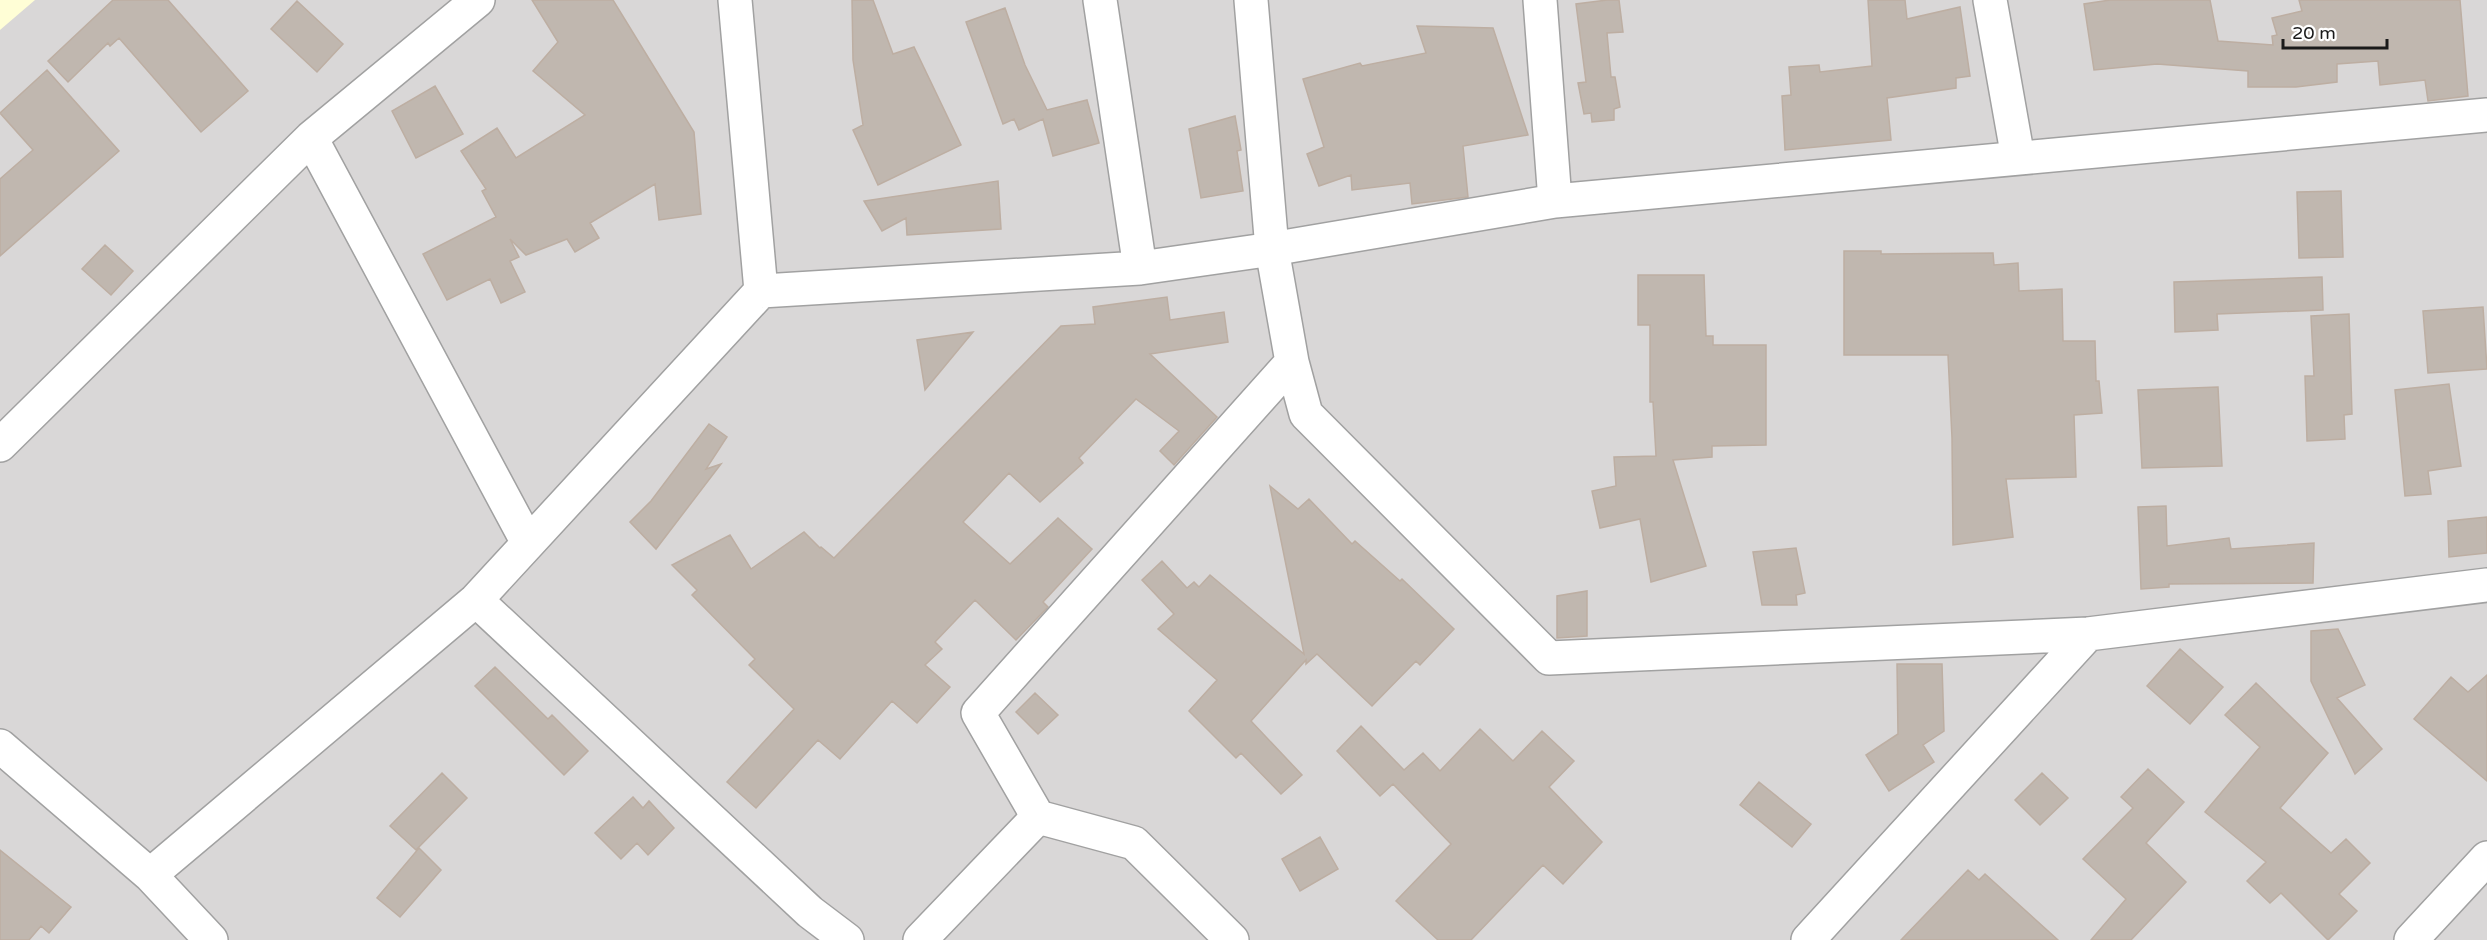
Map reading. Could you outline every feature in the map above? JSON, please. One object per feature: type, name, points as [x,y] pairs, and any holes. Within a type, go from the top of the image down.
[{"type":"street","points":[[0,445],[311,138],[478,0]]},
{"type":"street","points":[[735,0],[761,291]]},
{"type":"street","points":[[1100,0],[1140,268]]},
{"type":"street","points":[[1251,0],[1272,249],[1292,362],[1306,414],[1549,658],[2088,634],[2487,585]]},
{"type":"street","points":[[1540,0],[1555,201]]},
{"type":"street","points":[[1990,0],[2018,158]]},
{"type":"street","points":[[150,875],[476,600],[761,291],[1140,268],[1272,249],[1555,201],[2487,115]]},
{"type":"street","points":[[311,138],[528,543]]},
{"type":"street","points":[[1232,940],[1134,843],[1038,818],[978,713],[1292,362]]},
{"type":"street","points":[[476,600],[810,912],[847,940]]},
{"type":"street","points":[[1808,940],[2088,634]]},
{"type":"street","points":[[0,746],[150,875],[211,940]]},
{"type":"street","points":[[920,940],[1038,818]]},
{"type":"street","points":[[2411,940],[2487,858]]},
{"type":"shaded area","points":[[0,0],[2487,0],[2487,940],[0,940]]},
{"type":"shaded area","points":[[0,0],[35,0],[0,30]]},
{"type":"building","points":[[113,0],[168,0],[248,91],[201,132],[119,38],[110,46],[108,43],[68,82],[48,61]]},
{"type":"building","points":[[532,0],[613,0],[694,132],[701,214],[659,220],[655,184],[590,223],[599,238],[575,252],[567,239],[526,255],[510,239],[519,257],[510,261],[525,292],[501,303],[490,279],[447,300],[423,254],[496,217],[482,191],[486,189],[461,151],[497,128],[516,158],[585,115],[533,71],[558,42]]},
{"type":"building","points":[[852,0],[873,0],[893,54],[914,47],[961,145],[878,185],[853,130],[863,125],[853,60]]},
{"type":"building","points":[[1619,0],[1623,32],[1607,33],[1611,77],[1615,77],[1620,107],[1614,109],[1614,120],[1592,122],[1591,113],[1584,114],[1578,83],[1586,82],[1576,4]]},
{"type":"building","points":[[1868,0],[1905,0],[1907,19],[1960,7],[1970,76],[1956,78],[1956,88],[1887,98],[1891,140],[1785,150],[1782,96],[1791,95],[1789,67],[1819,65],[1820,72],[1872,66]]},
{"type":"building","points":[[2110,0],[2210,0],[2218,41],[2273,45],[2272,36],[2277,35],[2272,18],[2302,11],[2299,0],[2460,0],[2468,96],[2428,101],[2425,80],[2380,85],[2378,61],[2337,64],[2337,82],[2296,87],[2248,87],[2248,71],[2157,64],[2094,70],[2084,4]]},
{"type":"building","points":[[297,1],[343,44],[317,72],[271,29]]},
{"type":"building","points":[[1005,8],[1025,65],[1047,110],[1087,100],[1099,143],[1053,156],[1043,119],[1019,130],[1014,119],[1003,124],[966,22]]},
{"type":"building","points":[[1417,26],[1493,28],[1528,135],[1463,146],[1468,197],[1412,204],[1410,183],[1352,190],[1351,175],[1319,186],[1307,154],[1324,147],[1303,79],[1360,63],[1362,66],[1426,53]]},
{"type":"building","points":[[47,70],[119,151],[0,256],[0,179],[33,150],[0,113]]},
{"type":"building","points":[[435,86],[463,134],[416,158],[392,111]]},
{"type":"building","points":[[1235,116],[1241,150],[1237,151],[1243,191],[1201,198],[1189,129]]},
{"type":"building","points":[[998,181],[1001,229],[907,235],[906,218],[882,231],[864,201]]},
{"type":"building","points":[[2341,191],[2343,257],[2299,258],[2297,192]]},
{"type":"building","points":[[105,245],[133,271],[111,295],[82,269]]},
{"type":"building","points":[[1844,251],[1881,251],[1881,254],[1993,253],[1994,265],[2018,263],[2019,291],[2062,289],[2063,341],[2095,341],[2096,381],[2099,381],[2102,413],[2074,415],[2076,477],[2006,479],[2013,537],[1953,545],[1952,438],[1948,355],[1844,355]]},
{"type":"building","points":[[1638,275],[1704,275],[1706,336],[1713,336],[1713,345],[1766,345],[1766,445],[1712,446],[1712,457],[1673,460],[1706,566],[1651,582],[1640,519],[1600,528],[1592,491],[1616,486],[1614,457],[1656,456],[1653,402],[1650,402],[1650,325],[1638,325]]},
{"type":"building","points":[[2322,277],[2323,310],[2217,314],[2218,330],[2175,332],[2174,282]]},
{"type":"building","points":[[1167,297],[1170,320],[1224,312],[1228,342],[1150,354],[1217,417],[1174,465],[1160,451],[1179,431],[1136,399],[1079,458],[1083,463],[1040,502],[1009,473],[963,522],[1010,564],[1058,518],[1092,549],[1043,602],[1048,607],[1016,640],[975,600],[935,642],[942,649],[925,665],[950,687],[917,723],[892,701],[840,759],[818,740],[756,808],[727,782],[794,709],[749,665],[755,659],[692,595],[697,590],[672,565],[730,535],[751,569],[804,532],[834,558],[1061,326],[1095,324],[1093,307]]},
{"type":"building","points":[[2483,307],[2487,369],[2428,373],[2423,311]]},
{"type":"building","points":[[2349,314],[2352,414],[2344,415],[2345,439],[2307,441],[2305,376],[2314,376],[2311,316]]},
{"type":"building","points":[[973,332],[925,390],[917,340]]},
{"type":"building","points":[[2449,384],[2461,466],[2428,471],[2431,494],[2405,496],[2395,390]]},
{"type":"building","points":[[2218,387],[2222,466],[2142,468],[2138,390]]},
{"type":"building","points":[[709,424],[727,437],[706,469],[721,464],[656,549],[630,522],[651,501]]},
{"type":"building","points":[[1270,486],[1298,509],[1309,499],[1352,544],[1355,541],[1400,581],[1402,579],[1454,629],[1420,665],[1416,661],[1372,706],[1317,654],[1306,664],[1306,660],[1251,721],[1302,775],[1281,794],[1241,753],[1236,758],[1189,711],[1217,680],[1158,629],[1174,614],[1142,580],[1162,561],[1187,588],[1194,582],[1199,587],[1210,575],[1304,654]]},
{"type":"building","points":[[2166,506],[2167,546],[2229,538],[2231,549],[2314,543],[2313,583],[2169,584],[2169,587],[2141,589],[2138,507]]},
{"type":"building","points":[[2487,517],[2487,553],[2449,557],[2448,521]]},
{"type":"building","points":[[1796,548],[1805,593],[1796,595],[1797,605],[1762,605],[1753,552]]},
{"type":"building","points":[[1587,591],[1587,636],[1557,638],[1557,596]]},
{"type":"building","points":[[2338,629],[2365,685],[2337,698],[2382,749],[2355,774],[2311,681],[2311,631]]},
{"type":"building","points":[[2180,649],[2223,687],[2190,724],[2147,686]]},
{"type":"building","points":[[1897,664],[1942,664],[1944,731],[1923,745],[1934,762],[1889,791],[1866,755],[1898,734]]},
{"type":"building","points":[[495,667],[548,719],[552,715],[588,751],[564,775],[475,686]]},
{"type":"building","points":[[2487,675],[2487,781],[2414,719],[2451,677],[2468,692]]},
{"type":"building","points":[[2256,683],[2328,753],[2280,808],[2331,853],[2346,839],[2370,863],[2339,894],[2357,911],[2328,940],[2281,893],[2270,903],[2247,881],[2266,862],[2205,812],[2260,747],[2225,715]]},
{"type":"building","points":[[1035,693],[1058,715],[1038,734],[1016,712]]},
{"type":"building","points":[[1361,726],[1404,770],[1423,753],[1440,771],[1480,729],[1513,761],[1542,731],[1574,761],[1549,787],[1602,842],[1563,884],[1543,865],[1471,940],[1438,940],[1396,901],[1451,844],[1393,784],[1380,796],[1337,751]]},
{"type":"building","points":[[2148,769],[2184,802],[2146,843],[2186,882],[2131,940],[2091,940],[2126,899],[2083,859],[2133,808],[2121,797]]},
{"type":"building","points":[[442,773],[467,798],[416,850],[390,826]]},
{"type":"building","points":[[2042,773],[2068,798],[2040,825],[2015,800]]},
{"type":"building","points":[[1759,782],[1811,824],[1792,847],[1740,805]]},
{"type":"building","points":[[633,797],[643,808],[649,801],[674,828],[648,855],[637,843],[621,859],[595,833]]},
{"type":"building","points":[[1320,837],[1338,869],[1300,891],[1282,859]]},
{"type":"building","points":[[419,848],[441,870],[400,917],[377,898]]},
{"type":"building","points":[[0,850],[71,907],[49,933],[41,926],[29,940],[0,940]]},
{"type":"building","points":[[1968,870],[1979,880],[1985,874],[2058,940],[1901,940]]}]
